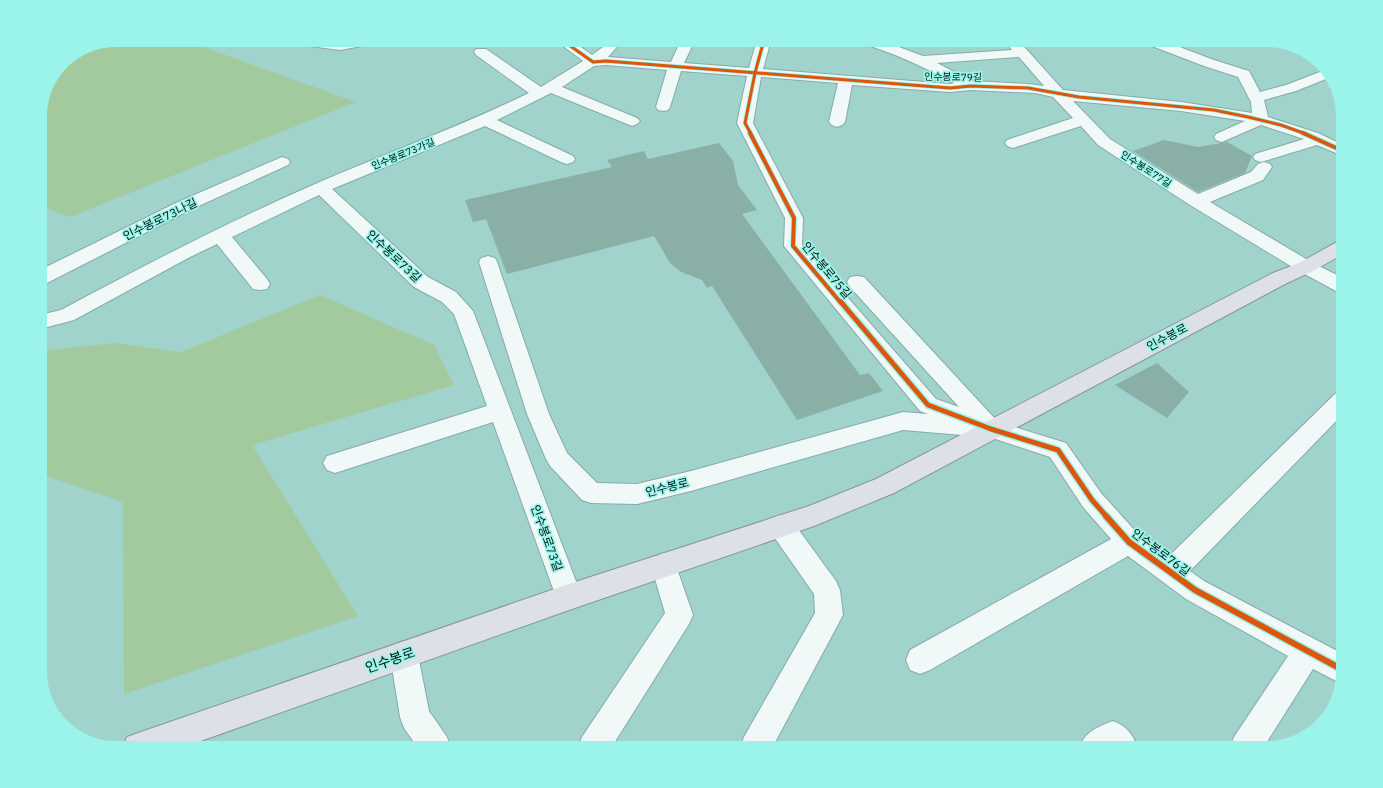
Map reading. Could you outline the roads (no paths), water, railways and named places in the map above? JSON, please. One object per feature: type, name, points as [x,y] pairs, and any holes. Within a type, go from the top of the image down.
[{"type":"main road","name":"인수봉로","points":[[158,741],[569,597],[814,515],[885,486],[991,429],[1280,278],[1306,267],[1336,250]]},
{"type":"street","points":[[572,47],[593,62],[609,47]]},
{"type":"street","points":[[662,107],[675,67],[685,47]]},
{"type":"street","name":"인수봉로75길","points":[[762,47],[745,122],[794,218],[793,246],[928,405],[991,429]]},
{"type":"street","points":[[889,47],[921,60],[967,84]]},
{"type":"street","name":"인수봉로77길","points":[[1018,47],[1058,93],[1104,142],[1196,201],[1306,267],[1336,282]]},
{"type":"street","points":[[1167,47],[1208,63],[1244,74],[1256,98],[1260,119],[1222,137]]},
{"type":"street","points":[[481,52],[545,90],[632,121]]},
{"type":"street","points":[[921,60],[1024,53]]},
{"type":"street","name":"인수봉로79길","points":[[593,62],[606,61],[950,88],[967,84],[992,87],[1026,88],[1078,96],[1170,105],[1260,119],[1294,129],[1336,148]]},
{"type":"street","name":"인수봉로73가길","points":[[321,188],[485,120],[545,90],[593,62]]},
{"type":"street","points":[[1256,98],[1291,88],[1322,76]]},
{"type":"street","points":[[837,122],[846,80]]},
{"type":"street","points":[[485,120],[567,159]]},
{"type":"street","points":[[1013,143],[1084,120]]},
{"type":"street","points":[[1196,201],[1257,176],[1262,162],[1319,139]]},
{"type":"street","name":"인수봉로73나길","points":[[47,274],[184,206],[282,162]]},
{"type":"street","points":[[47,320],[67,315],[220,235],[321,188]]},
{"type":"street","name":"인수봉로73길","points":[[321,188],[421,282],[449,297],[463,311],[569,597]]},
{"type":"street","points":[[220,235],[260,284]]},
{"type":"street","name":"인수봉로","points":[[488,262],[538,414],[552,446],[558,459],[591,493],[637,494],[691,481],[903,421],[991,429]]},
{"type":"street","points":[[857,282],[991,429]]},
{"type":"street","name":"인수봉로76길","points":[[1170,572],[1336,407]]},
{"type":"street","points":[[335,463],[500,411]]},
{"type":"street","name":"인수봉로76길","points":[[991,429],[1058,450],[1092,500],[1129,542],[1195,590],[1336,666]]},
{"type":"street","points":[[759,741],[829,615],[828,590],[781,526]]},
{"type":"street","name":"인수봉로76길","points":[[920,660],[1129,542]]},
{"type":"street","points":[[598,741],[679,615],[664,565]]},
{"type":"street","points":[[1250,741],[1308,651]]},
{"type":"street","points":[[404,655],[415,717],[431,741]]},
{"type":"street","points":[[1105,741],[1113,736],[1117,741]]}]
